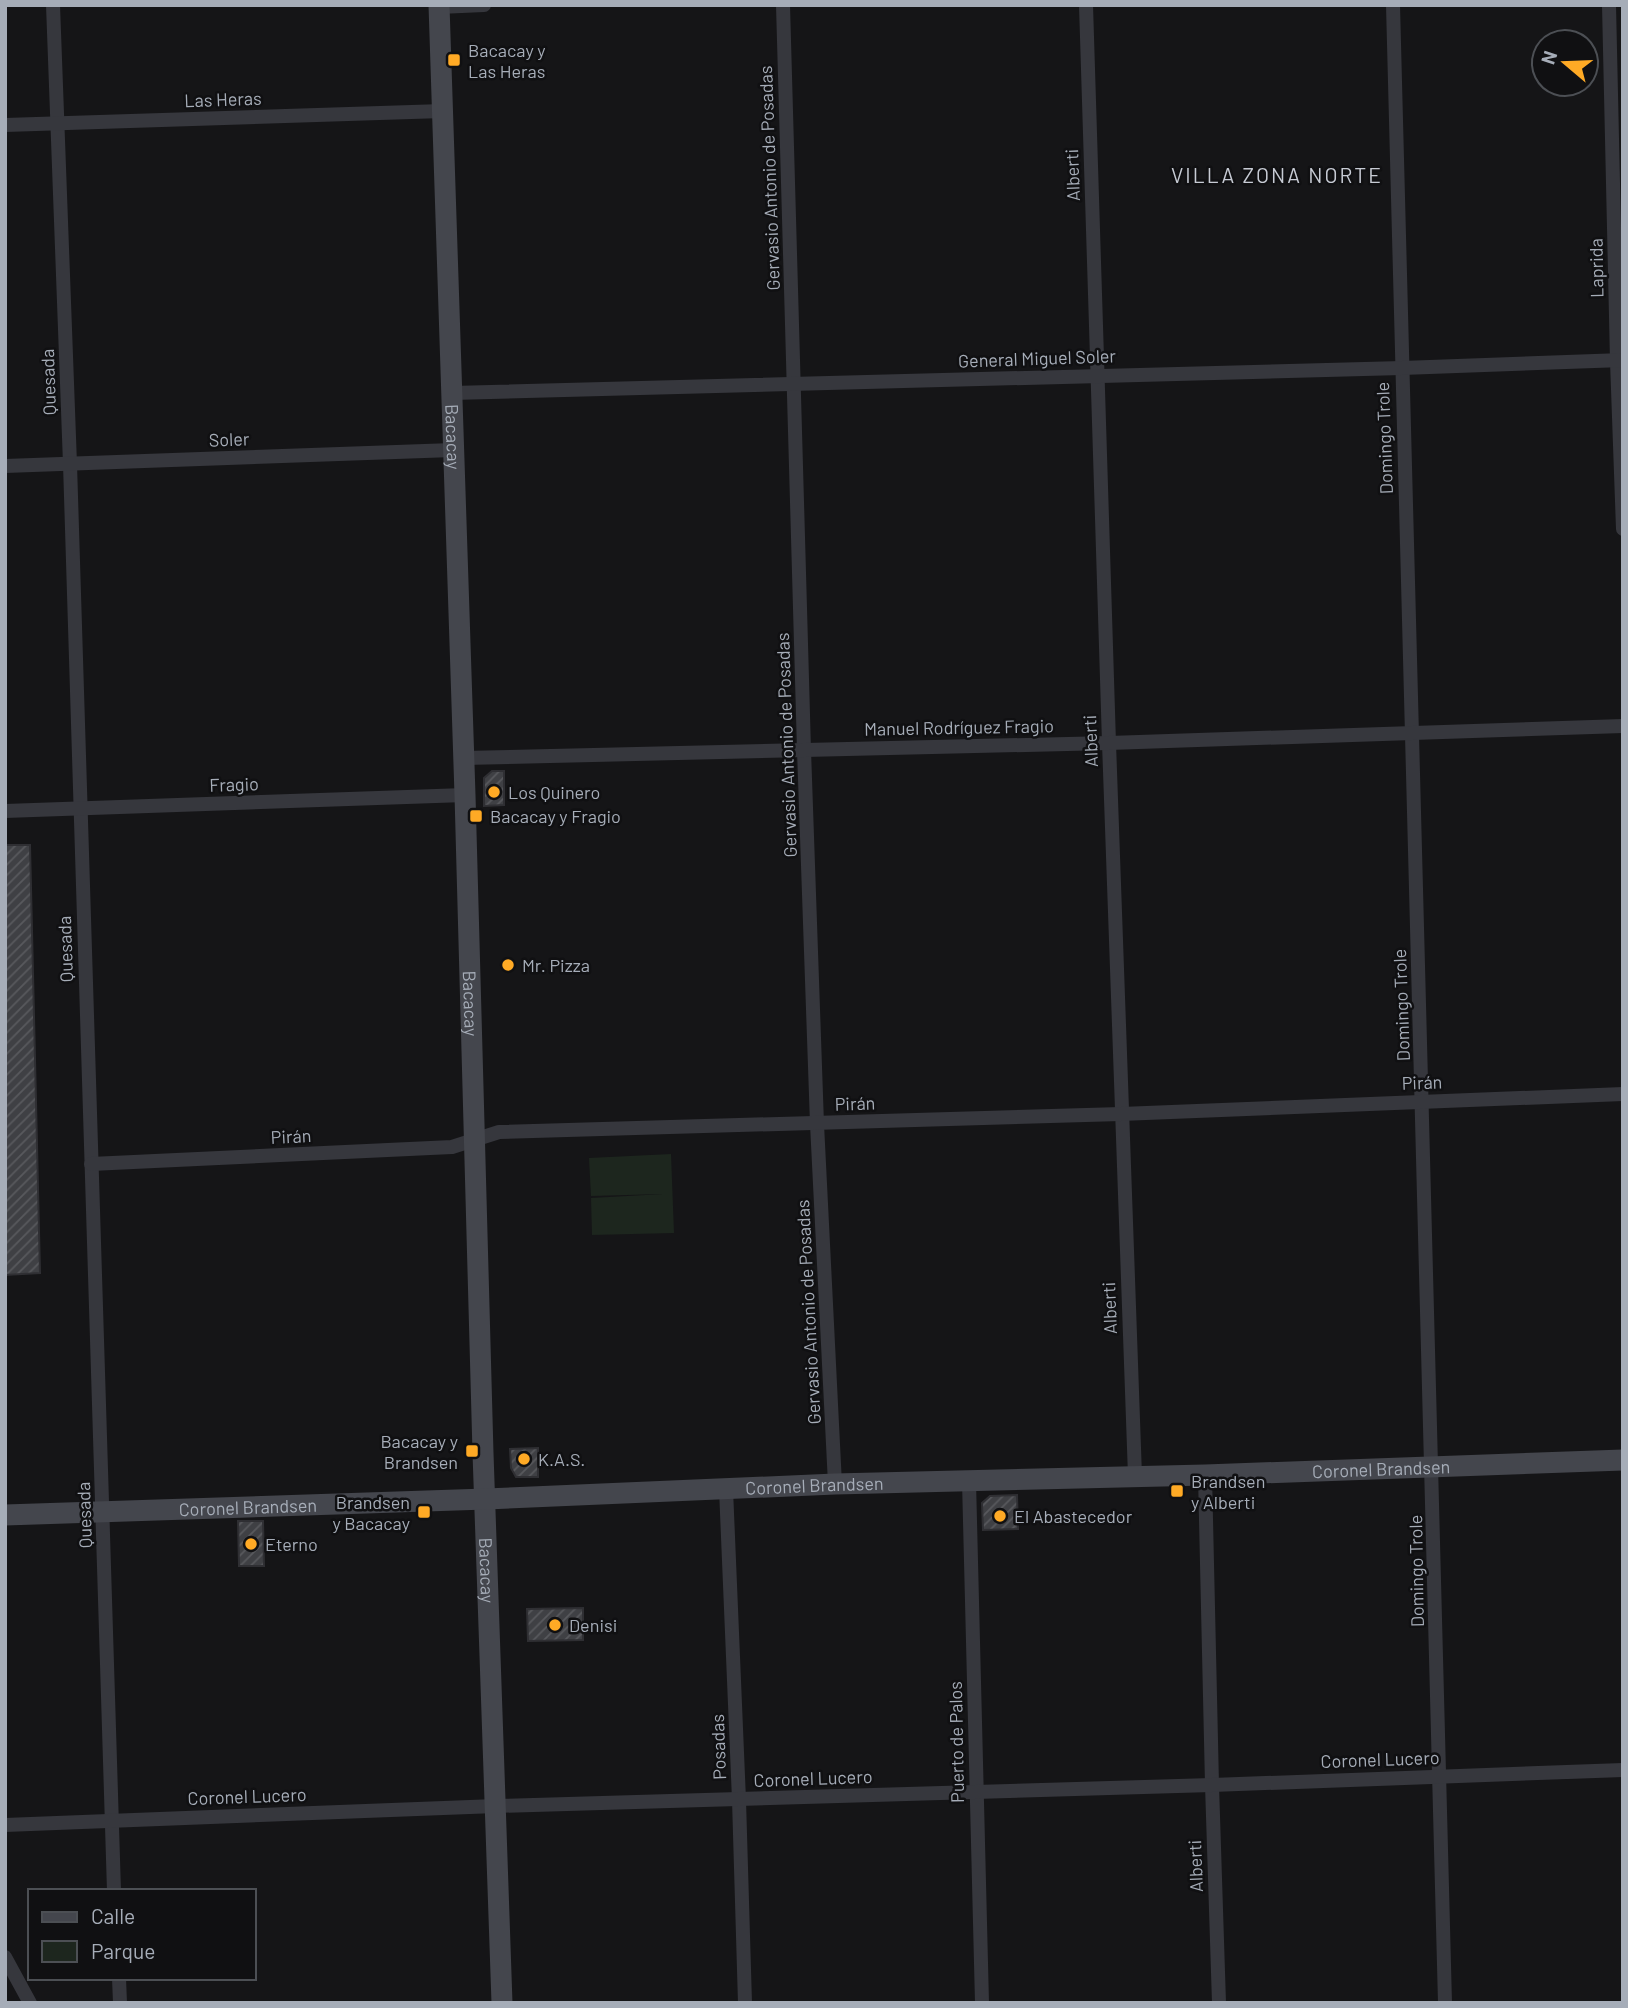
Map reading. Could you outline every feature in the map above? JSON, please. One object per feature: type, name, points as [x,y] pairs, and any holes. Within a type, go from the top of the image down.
[{"type":"street","name":"Quesada","points":[[53,5],[70,464],[114,1889]]},
{"type":"street","points":[[439,6],[484,5]]},
{"type":"street","name":"Gervasio Antonio de Posadas","points":[[783,5],[817,1124],[835,1484]]},
{"type":"street","name":"Alberti","points":[[1086,5],[1135,1476]]},
{"type":"street","name":"Domingo Trole","points":[[1393,5],[1445,2003]]},
{"type":"street","name":"Laprida","points":[[1609,5],[1623,529]]},
{"type":"street","name":"Bacacay","points":[[439,6],[502,2003]]},
{"type":"street","name":"Las Heras","points":[[5,125],[443,111]]},
{"type":"street","name":"General Miguel Soler","points":[[452,393],[1620,360]]},
{"type":"street","name":"Soler","points":[[5,466],[453,450]]},
{"type":"street","name":"Manuel Rodríguez Fragio","points":[[463,758],[1109,743],[1623,726]]},
{"type":"street","name":"Fragio","points":[[5,811],[464,795]]},
{"type":"street","name":"Pirán","points":[[91,1164],[452,1147],[499,1132],[1121,1114],[1623,1094]]},
{"type":"street","name":"Coronel Brandsen","points":[[5,1516],[835,1484],[1205,1475],[1623,1460]]},
{"type":"street","name":"Alberti","points":[[1205,1475],[1219,2003]]},
{"type":"street","name":"Puerto de Palos","points":[[968,1480],[982,2003]]},
{"type":"street","name":"Posadas","points":[[726,1489],[740,1800],[745,2003]]},
{"type":"street","name":"Coronel Lucero","points":[[5,1825],[496,1806],[1623,1770]]},
{"type":"street","points":[[5,1957],[30,2003]]},
{"type":"street","points":[[119,1980],[120,2003]]},
{"type":"green space","points":[[671,1154],[674,1233],[592,1235],[591,1198],[663,1194],[591,1196],[589,1158]]},
{"type":"building","name":"Los Quinero","points":[[492,771],[504,771],[504,805],[484,806],[484,778]]},
{"type":"building","points":[[5,845],[30,845],[40,1273],[5,1275]]},
{"type":"building","name":"K.A.S.","points":[[538,1448],[538,1477],[516,1477],[511,1468],[510,1449]]},
{"type":"building","name":"El Abastecedor","points":[[1017,1495],[1018,1529],[983,1530],[982,1503],[990,1496]]},
{"type":"building","name":"Eterno","points":[[238,1521],[263,1521],[264,1566],[239,1566]]},
{"type":"building","name":"Denisi","points":[[583,1608],[583,1640],[528,1641],[527,1609]]},
{"type":"place","name":"Bacacay y Las Heras","points":[[454,60]]},
{"type":"place","name":"Los Quinero","points":[[494,792]]},
{"type":"place","name":"Bacacay y Fragio","points":[[476,816]]},
{"type":"place","name":"Mr. Pizza","points":[[508,965]]},
{"type":"place","name":"Bacacay y Brandsen","points":[[472,1451]]},
{"type":"place","name":"K.A.S.","points":[[524,1459]]},
{"type":"place","name":"Brandsen y Alberti","points":[[1177,1491]]},
{"type":"place","name":"Brandsen y Bacacay","points":[[424,1512]]},
{"type":"place","name":"El Abastecedor","points":[[1000,1516]]},
{"type":"place","name":"Eterno","points":[[251,1544]]},
{"type":"place","name":"Denisi","points":[[555,1625]]},
{"type":"district","name":"VILLA ZONA NORTE","points":[[1277,174]]}]
